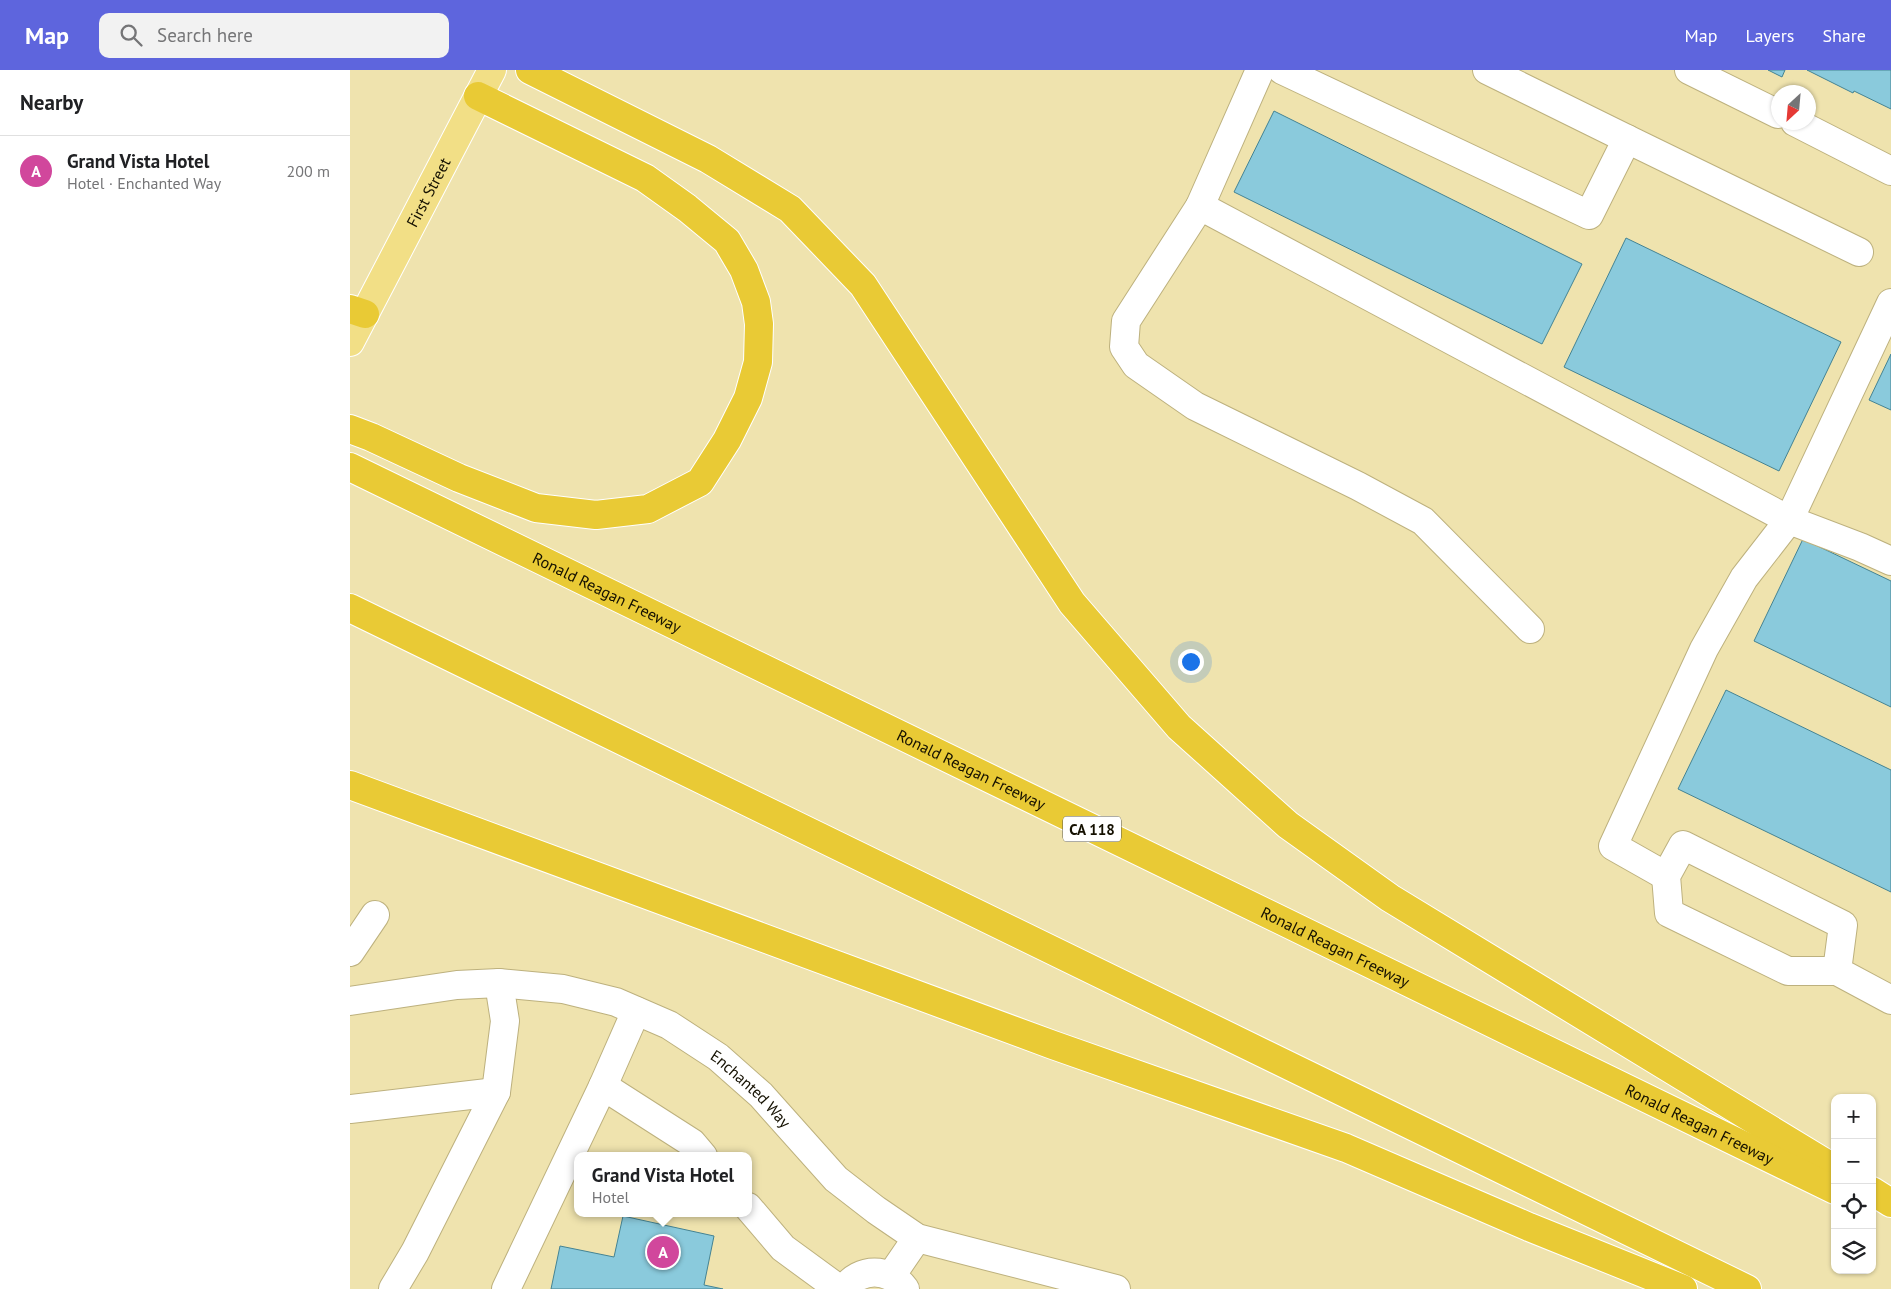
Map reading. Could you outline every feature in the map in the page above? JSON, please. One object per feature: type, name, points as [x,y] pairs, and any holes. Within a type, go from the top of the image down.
[{"type":"highway","points":[[530,70],[708,159],[790,209],[863,285],[1072,603],[1179,727],[1288,825],[1390,898],[1831,1167]]},
{"type":"highway","points":[[350,430],[371,437],[459,478],[536,508],[596,515],[648,509],[700,482],[727,440],[748,398],[758,362],[759,324],[756,302],[744,270],[727,241],[687,208],[644,178],[478,96]]},
{"type":"highway","name":"Ronald Reagan Freeway","points":[[350,467],[1831,1188]]},
{"type":"highway","points":[[350,608],[1746,1289]]},
{"type":"highway","points":[[350,620],[458,660]]},
{"type":"highway","points":[[350,785],[1043,1042],[1346,1148],[1683,1289]]},
{"type":"highway","points":[[1876,1194],[1891,1203]]},
{"type":"highway","points":[[1876,1210],[1891,1218]]},
{"type":"main road","name":"First Street","points":[[350,342],[357,311],[492,70]]},
{"type":"street","points":[[1260,70],[1200,206],[1126,321],[1124,347],[1136,365],[1195,406],[1358,486],[1423,521],[1530,629]]},
{"type":"street","points":[[1282,70],[1589,215],[1627,139]]},
{"type":"street","points":[[1487,70],[1859,252]]},
{"type":"street","points":[[1689,70],[1771,111]]},
{"type":"street","points":[[1812,130],[1891,171]]},
{"type":"street","points":[[1200,206],[1789,520],[1891,561]]},
{"type":"street","points":[[1666,876],[1613,846],[1704,649],[1744,578],[1789,520],[1891,303]]},
{"type":"street","points":[[1837,970],[1843,925],[1683,844],[1666,876],[1669,914],[1788,971],[1837,970],[1891,1000]]},
{"type":"street","points":[[350,952],[375,915]]},
{"type":"street","points":[[392,1289],[415,1252],[496,1092],[505,1021],[499,983]]},
{"type":"street","name":"Enchanted Way","points":[[350,1001],[457,985],[499,983],[562,989],[616,1002],[669,1025],[718,1057],[761,1095],[836,1179],[876,1210],[918,1238],[1116,1289]]},
{"type":"street","points":[[506,1289],[603,1086],[636,1011]]},
{"type":"street","points":[[603,1086],[692,1143],[700,1152]]},
{"type":"street","points":[[350,1109],[496,1092]]},
{"type":"street","points":[[752,1213],[783,1248],[839,1289]]},
{"type":"street","points":[[844,1289],[849,1282],[869,1272],[880,1272],[898,1282],[918,1238]]},
{"type":"building","points":[[1768,70],[1785,70],[1782,77]]},
{"type":"building","points":[[1807,70],[1891,70],[1891,109],[1854,91],[1853,93]]},
{"type":"building","points":[[1274,111],[1582,264],[1542,344],[1234,192]]},
{"type":"building","points":[[1626,238],[1841,342],[1779,471],[1564,367]]},
{"type":"building","points":[[1891,354],[1891,410],[1869,400]]},
{"type":"building","points":[[1803,539],[1891,581],[1891,707],[1754,641]]},
{"type":"building","points":[[1726,690],[1891,770],[1891,892],[1678,789]]},
{"type":"building","points":[[623,1217],[714,1236],[704,1285],[723,1289],[551,1289],[560,1246],[614,1257]]},
{"type":"place","name":"Grand Vista Hotel","points":[[663,1252]]}]
